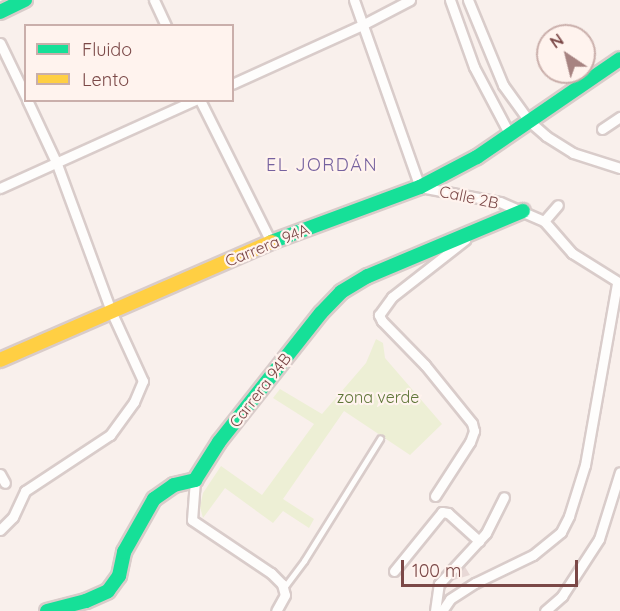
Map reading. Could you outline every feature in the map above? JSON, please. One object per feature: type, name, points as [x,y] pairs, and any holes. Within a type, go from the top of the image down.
[{"type":"street","points":[[0,12],[25,0]]},
{"type":"street","points":[[154,0],[165,24]]},
{"type":"street","name":"Calle 2B","points":[[354,0],[420,187],[500,202],[544,221],[572,254],[619,283]]},
{"type":"street","points":[[234,83],[364,24],[410,0]]},
{"type":"street","points":[[450,0],[474,68],[510,135]]},
{"type":"street","points":[[468,0],[503,85],[530,121],[546,136],[573,153],[620,168]]},
{"type":"street","points":[[0,43],[24,95]]},
{"type":"street","name":"Carrera 94A","points":[[0,360],[271,242],[420,187],[477,157],[620,59]]},
{"type":"street","points":[[0,530],[13,517],[25,491],[110,435],[134,402],[143,381],[111,311],[57,164],[27,102]]},
{"type":"street","points":[[0,188],[191,102]]},
{"type":"street","points":[[201,102],[271,242]]},
{"type":"street","points":[[602,129],[620,117]]},
{"type":"street","points":[[544,221],[558,205]]},
{"type":"street","name":"Carrera 94B","points":[[195,480],[219,442],[321,313],[341,292],[368,276],[523,211]]},
{"type":"street","points":[[435,496],[470,442],[474,431],[472,423],[425,365],[382,321],[379,315],[392,297],[478,229]]},
{"type":"street","points":[[442,611],[450,599],[533,555],[561,532],[569,516],[585,465],[619,283]]},
{"type":"street","points":[[545,611],[562,596],[599,539],[620,472]]},
{"type":"street","points":[[47,611],[86,601],[108,591],[118,576],[124,552],[154,499],[174,485],[195,480],[192,520],[271,573],[283,587],[285,595],[276,611]]},
{"type":"street","points":[[435,611],[439,584],[486,533],[504,497]]},
{"type":"street","points":[[394,571],[442,512],[448,513],[479,541]]},
{"type":"lane","points":[[283,587],[380,439]]},
{"type":"green space","name":"zona verde","points":[[376,339],[383,343],[385,358],[442,424],[410,455],[344,411],[283,499],[314,519],[309,528],[283,511],[273,523],[225,488],[203,518],[200,507],[203,493],[221,466],[262,495],[314,424],[273,398],[280,389],[322,414],[366,363]]},
{"type":"building","points":[[462,562],[470,575],[441,584]]},
{"type":"traffic: fast","points":[[0,12],[25,0]]},
{"type":"traffic: fast","points":[[271,242],[420,187],[477,157],[620,59]]},
{"type":"traffic: fast","points":[[47,611],[86,601],[108,591],[119,576],[124,552],[154,499],[174,485],[195,480],[219,442],[321,313],[341,292],[368,276],[523,211]]},
{"type":"traffic: slow","points":[[0,360],[271,242]]},
{"type":"district","name":"EL JORDÁN","points":[[322,165]]}]
